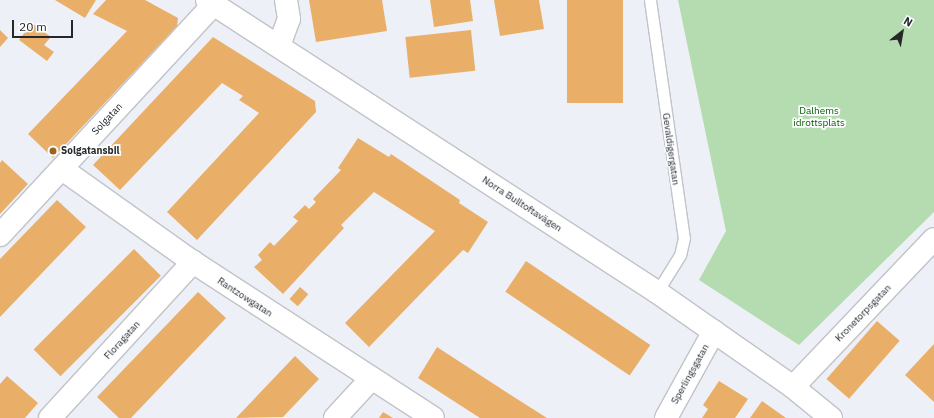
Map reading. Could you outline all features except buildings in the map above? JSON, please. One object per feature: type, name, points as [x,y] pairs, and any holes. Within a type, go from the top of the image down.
[{"type":"street","points":[[279,46],[289,19],[286,0]]},
{"type":"street","name":"Norra Bulltoftavägen","points":[[210,2],[657,292],[793,387],[831,418]]},
{"type":"street","name":"Solgatan","points":[[0,235],[62,169],[210,2]]},
{"type":"street","name":"Rantzowgatan","points":[[62,169],[193,262],[434,418]]},
{"type":"street","name":"Kronetorpsgatan","points":[[793,387],[934,239]]},
{"type":"street","name":"Floragatan","points":[[50,418],[193,262]]},
{"type":"street","name":"Sperlingsgatan","points":[[666,418],[714,331]]},
{"type":"street","points":[[335,418],[372,379]]},
{"type":"lane","name":"Gevaldigergatan","points":[[650,0],[684,238],[680,255],[657,292]]},
{"type":"green space","name":"Dalhems idrottsplats","points":[[678,0],[934,0],[934,212],[799,345],[699,280],[726,231]]},
{"type":"place","name":"Solgatansbil","points":[[53,151]]}]
